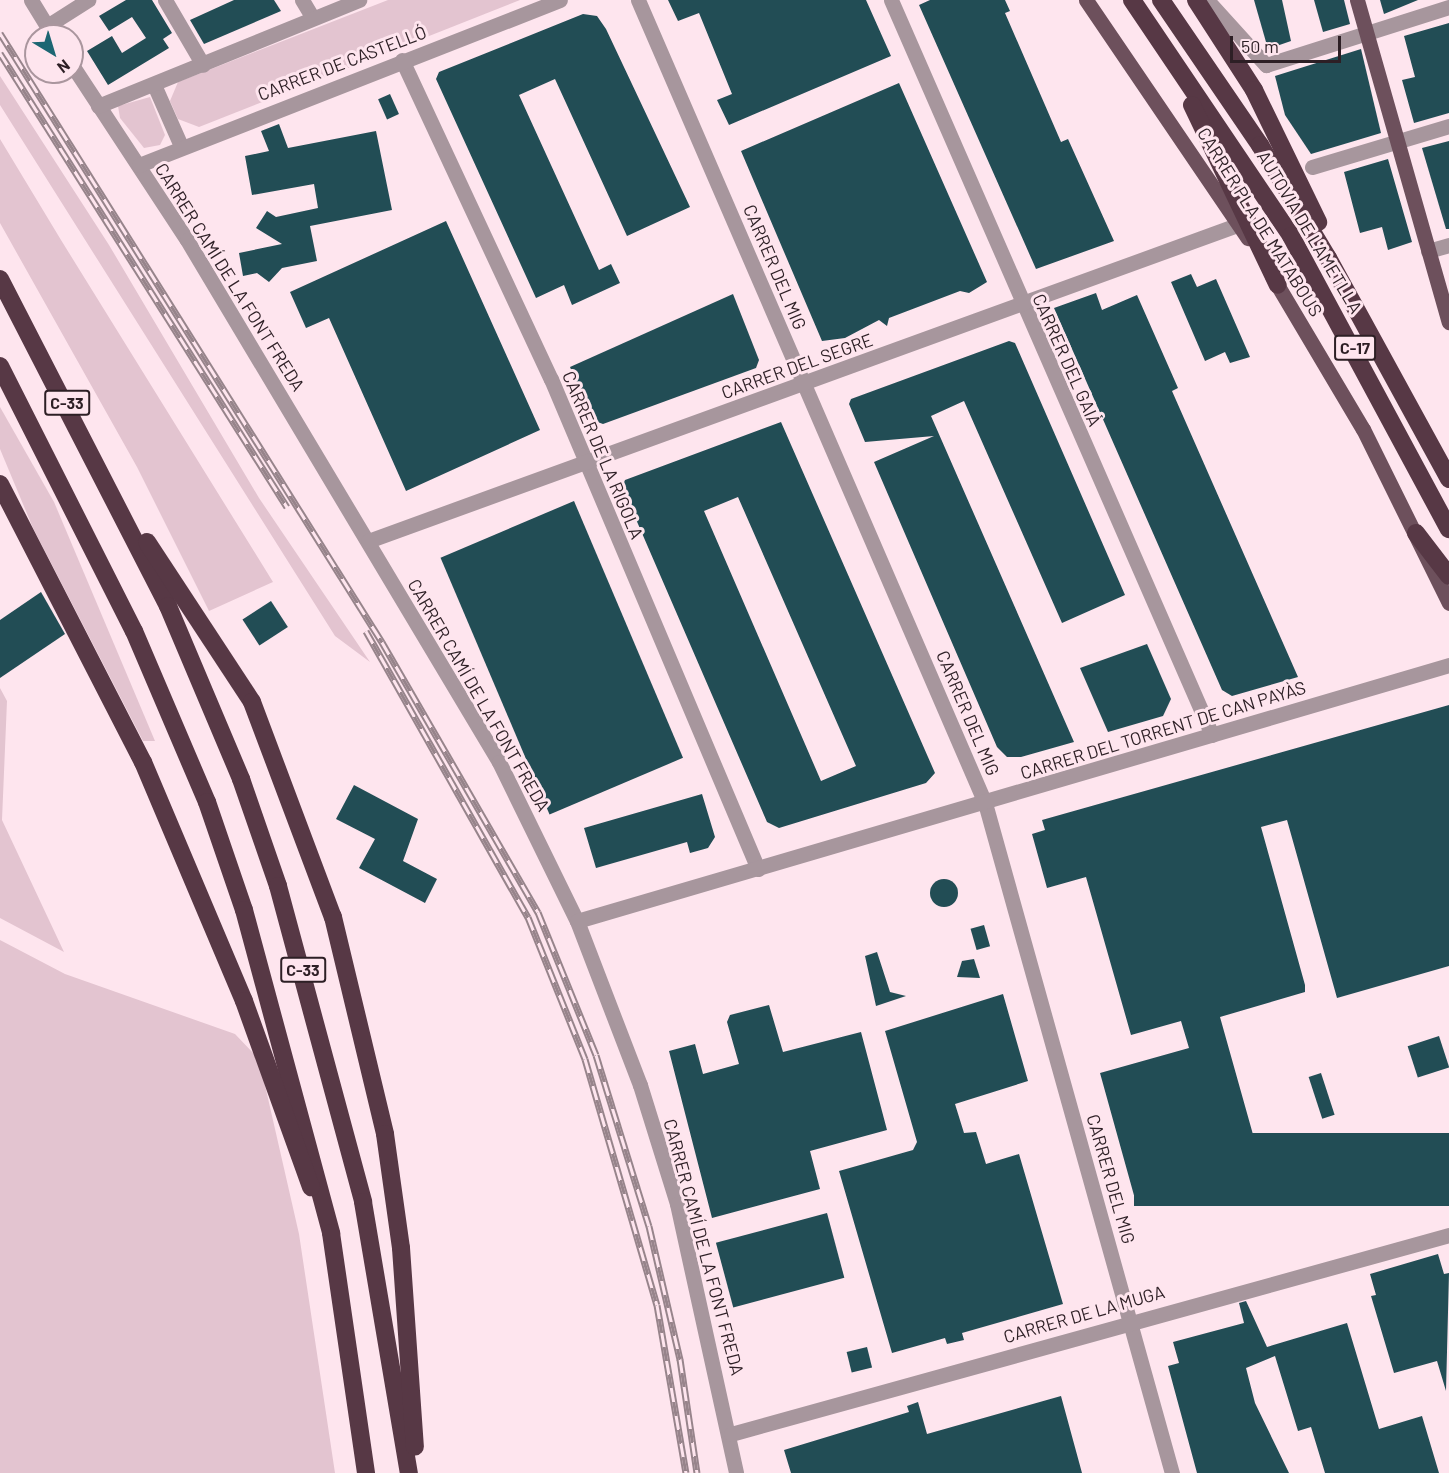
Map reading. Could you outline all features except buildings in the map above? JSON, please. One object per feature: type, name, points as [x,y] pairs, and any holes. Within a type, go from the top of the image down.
[{"type":"highway","name":"AUTOVIA DE L'AMETLLA","points":[[1132,0],[1309,266],[1449,529]]},
{"type":"highway","name":"AUTOVIA DE L'AMETLLA","points":[[1161,0],[1260,145],[1328,258],[1449,479]]},
{"type":"highway","points":[[1196,0],[1254,90],[1320,228],[1328,258]]},
{"type":"highway","points":[[1163,44],[1278,285]]},
{"type":"highway","name":"C-33","points":[[0,279],[112,492],[198,672],[278,886],[363,1202],[410,1473]]},
{"type":"highway","name":"C-33","points":[[0,366],[103,563],[207,802],[283,1039],[331,1233],[366,1473]]},
{"type":"highway","points":[[0,484],[143,762],[244,1001],[331,1233]]},
{"type":"highway","points":[[112,492],[252,702],[305,830],[333,917],[371,1064],[390,1165],[417,1405],[415,1473]]},
{"type":"highway","points":[[1416,533],[1449,576]]},
{"type":"main road","name":"CARRER PLA DE MATABOUS","points":[[1086,0],[1240,224],[1278,285],[1363,429],[1449,603]]},
{"type":"main road","points":[[1357,0],[1449,321]]},
{"type":"street","points":[[31,0],[46,24]]},
{"type":"street","points":[[59,24],[88,0]]},
{"type":"street","points":[[165,0],[203,66]]},
{"type":"street","points":[[302,0],[313,18]]},
{"type":"street","points":[[98,106],[155,87],[359,0]]},
{"type":"street","name":"CARRER DE CASTELLÓ","points":[[139,165],[181,146],[560,0]]},
{"type":"street","name":"CARRER DEL MIG","points":[[638,0],[985,803],[1172,1473]]},
{"type":"street","name":"CARRER DEL GAIÀ","points":[[891,0],[1020,305],[1212,735]]},
{"type":"street","points":[[1207,0],[1266,65],[1449,7]]},
{"type":"street","name":"CARRER DE LA RIGOLA","points":[[402,60],[551,379],[585,464],[758,868]]},
{"type":"street","name":"CARRER CAMÍ DE LA FONT FREDA","points":[[84,84],[139,165],[368,541],[499,762],[576,921],[660,1145],[731,1434],[736,1473]]},
{"type":"street","points":[[155,87],[181,146]]},
{"type":"street","points":[[1312,167],[1449,126]]},
{"type":"street","name":"CARRER DEL SEGRE","points":[[368,541],[1240,224]]},
{"type":"street","points":[[1428,251],[1449,245]]},
{"type":"street","name":"CARRER DEL TORRENT DE CAN PAYÀS","points":[[576,921],[985,803],[1449,665]]},
{"type":"street","name":"CARRER DE LA MUGA","points":[[731,1434],[1449,1235]]},
{"type":"shaded area","points":[[388,0],[520,0],[199,127],[178,119],[170,101],[178,82]]},
{"type":"shaded area","points":[[0,76],[109,245],[259,498],[370,662],[335,636],[0,105]]},
{"type":"shaded area","points":[[150,97],[165,135],[160,145],[144,148],[120,118],[118,106]]},
{"type":"shaded area","points":[[0,139],[273,582],[209,611],[137,467],[0,223]]},
{"type":"shaded area","points":[[0,407],[54,502],[155,741],[143,741],[33,528],[0,449]]},
{"type":"shaded area","points":[[0,688],[7,701],[2,820],[64,952],[0,918]]},
{"type":"shaded area","points":[[0,940],[65,974],[235,1034],[259,1059],[299,1234],[335,1473],[0,1473]]},
{"type":"railway","points":[[0,33],[382,642],[538,912],[596,1055],[649,1226],[680,1359],[697,1473]]},
{"type":"railway","points":[[0,53],[287,507]]},
{"type":"railway","points":[[366,631],[528,917],[585,1059],[657,1305],[686,1473]]}]
